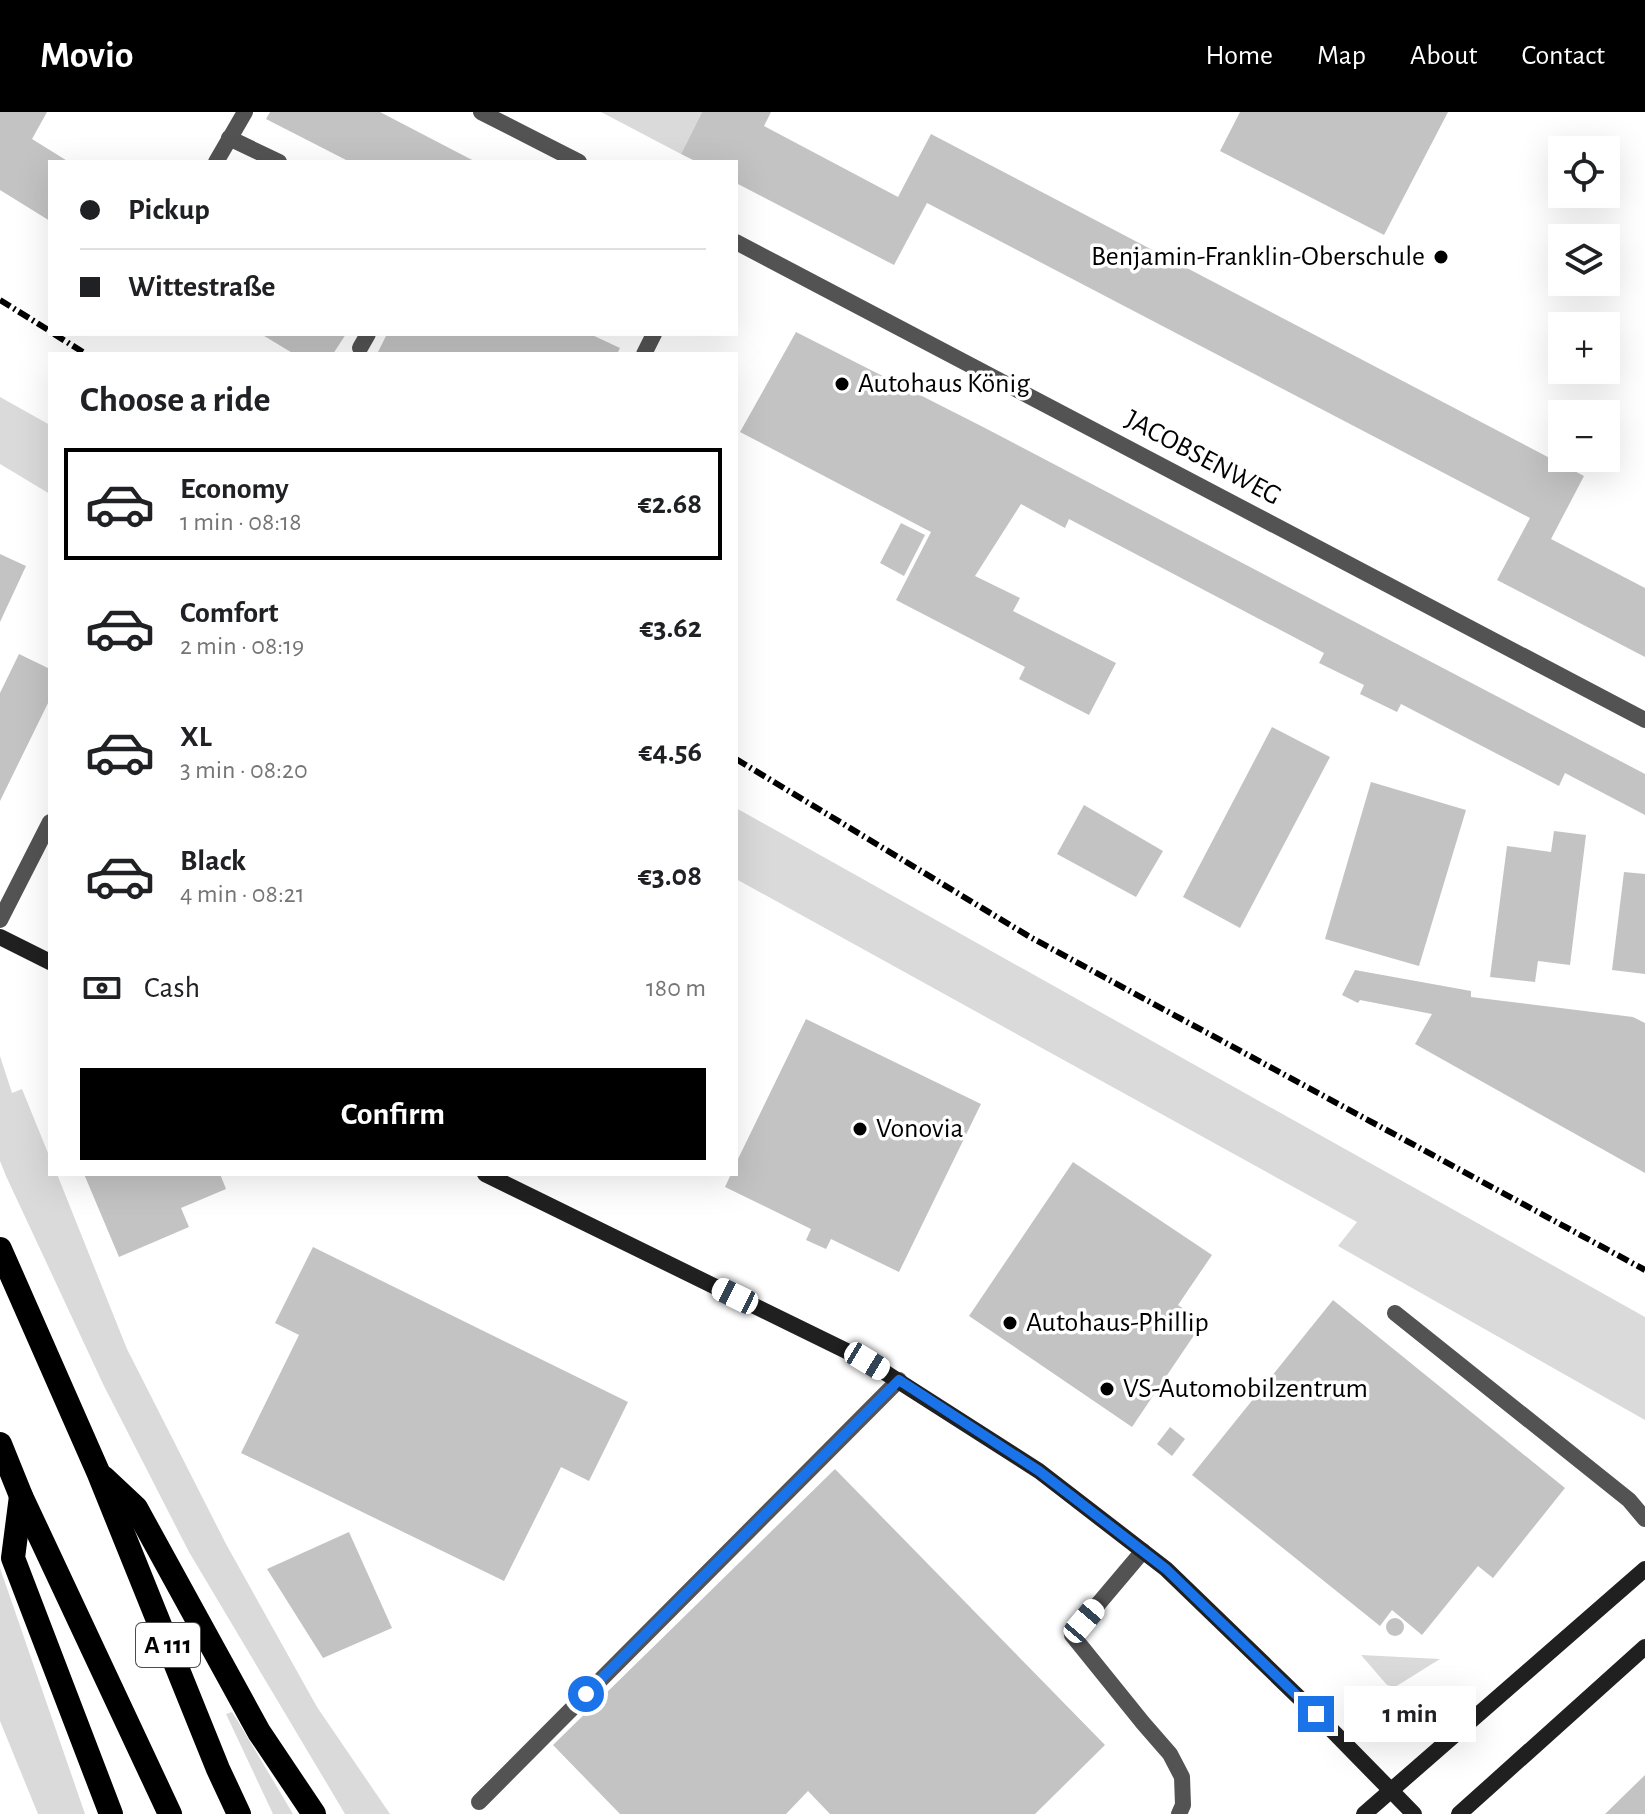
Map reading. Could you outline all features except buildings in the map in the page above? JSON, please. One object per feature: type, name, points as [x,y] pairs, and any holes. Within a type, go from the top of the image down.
[{"type":"highway","name":"A 111","points":[[0,1249],[99,1474],[239,1814]]},
{"type":"highway","name":"A 111","points":[[0,1444],[21,1496],[170,1814]]},
{"type":"highway","points":[[99,1474],[136,1508],[259,1732],[314,1814]]},
{"type":"highway","points":[[21,1496],[13,1558],[111,1814]]},
{"type":"main road","points":[[0,937],[48,961]]},
{"type":"main road","points":[[489,1176],[867,1361],[1039,1471],[1166,1569],[1414,1814]]},
{"type":"main road","points":[[1364,1814],[1645,1569]]},
{"type":"main road","points":[[1459,1814],[1645,1647]]},
{"type":"street","points":[[217,160],[245,112]]},
{"type":"street","points":[[481,112],[575,160]]},
{"type":"street","points":[[229,138],[275,160]]},
{"type":"street","name":"JACOBSENWEG","points":[[738,243],[1645,720]]},
{"type":"street","points":[[0,920],[48,826]]},
{"type":"street","points":[[1395,1313],[1629,1500],[1645,1519]]},
{"type":"street","points":[[479,1802],[899,1380]]},
{"type":"street","points":[[1143,1551],[1072,1635],[1170,1754],[1182,1777],[1183,1805],[1179,1814]]},
{"type":"shaded area","points":[[601,112],[702,112],[681,154]]},
{"type":"shaded area","points":[[0,397],[48,424],[48,493],[0,464]]},
{"type":"shaded area","points":[[738,809],[1645,1317],[1645,1420],[1338,1246],[1357,1222],[738,880]]},
{"type":"shaded area","points":[[0,1056],[12,1093],[22,1089],[48,1153],[48,1176],[58,1176],[127,1349],[226,1544],[317,1707],[390,1814],[345,1814],[189,1552],[104,1386],[0,1161]]},
{"type":"shaded area","points":[[0,1568],[85,1814],[38,1814],[0,1721]]},
{"type":"shaded area","points":[[1361,1655],[1440,1659],[1395,1687],[1387,1685]]},
{"type":"shaded area","points":[[232,1712],[293,1814],[273,1814],[226,1714]]},
{"type":"railway","points":[[0,300],[48,330]]},
{"type":"railway","points":[[57,336],[83,352]]},
{"type":"railway","points":[[738,760],[1030,937],[1645,1270]]},
{"type":"place","name":"Benjamin-Franklin-Oberschule","points":[[1441,257]]},
{"type":"place","name":"Autohaus König","points":[[842,384]]},
{"type":"place","name":"Vonovia","points":[[860,1129]]},
{"type":"place","name":"Autohaus-Phillip","points":[[1010,1323]]},
{"type":"place","name":"VS-Automobilzentrum","points":[[1107,1389]]},
{"type":"route","points":[[586,1694],[899,1380],[1039,1471],[1166,1569],[1316,1714]]}]
